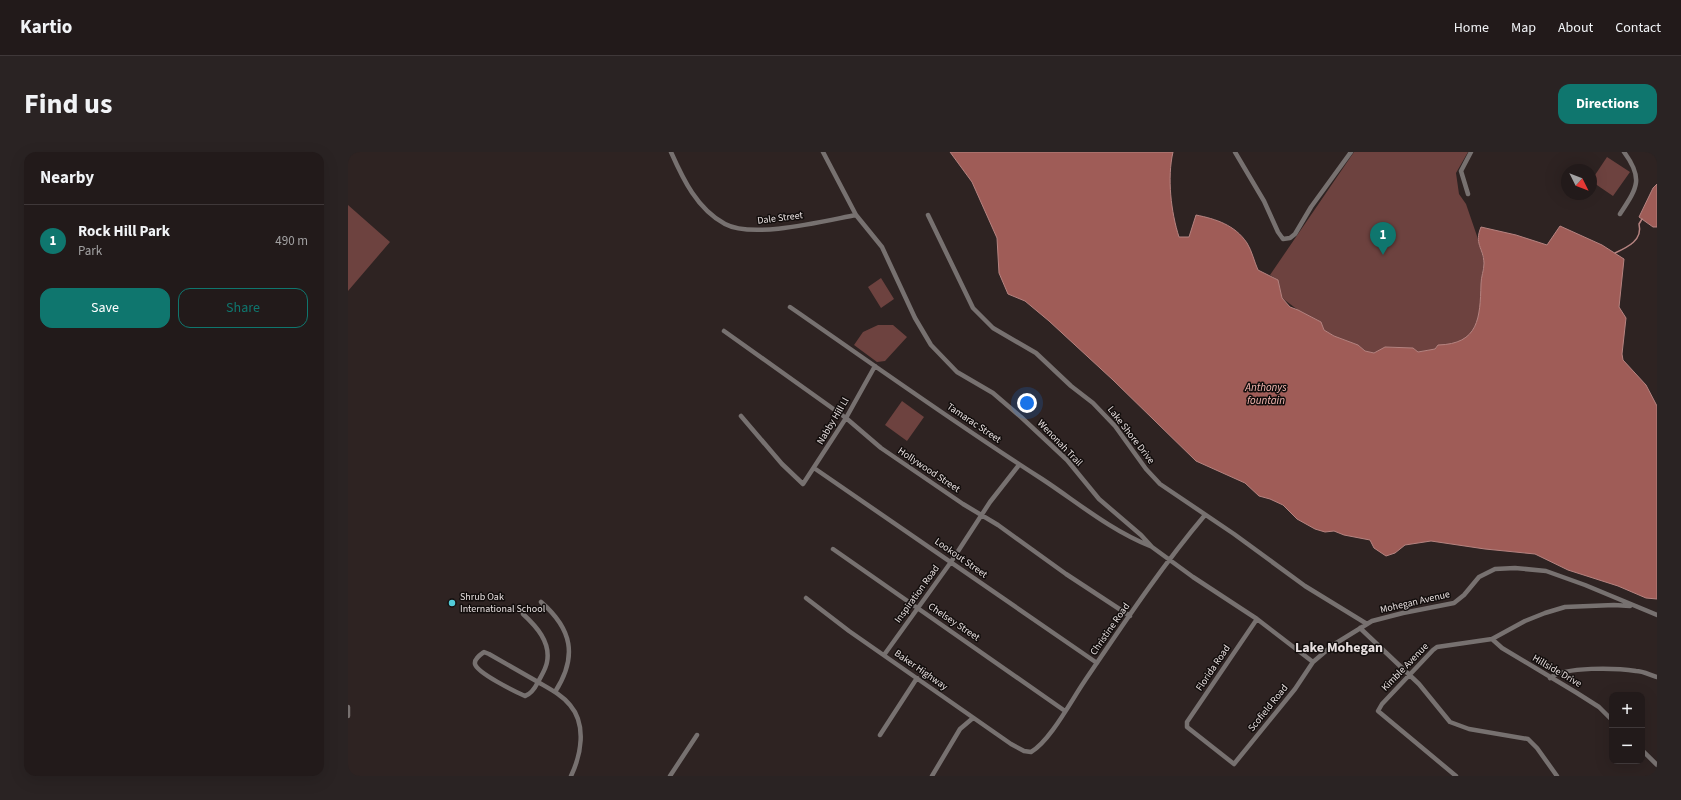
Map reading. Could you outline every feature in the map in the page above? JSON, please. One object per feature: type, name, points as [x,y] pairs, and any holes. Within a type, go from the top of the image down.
[{"type":"street","name":"Dale Street","points":[[671,152],[683,178],[693,194],[709,212],[726,224],[753,230],[816,223],[856,215]]},
{"type":"street","name":"Wenonah Trail","points":[[823,152],[856,215],[882,247],[915,318],[931,345],[957,372],[993,393],[1021,417],[1067,460],[1099,499],[1141,535],[1152,547],[1256,619],[1313,662]]},
{"type":"street","points":[[1237,153],[1264,201],[1278,232],[1283,239],[1287,239],[1295,234],[1311,207],[1351,152]]},
{"type":"street","points":[[1468,194],[1461,171],[1472,152]]},
{"type":"street","points":[[1620,214],[1634,190],[1636,180],[1634,167],[1624,152]]},
{"type":"street","name":"Lake Shore Drive","points":[[928,215],[973,308],[993,328],[1036,354],[1105,415],[1154,478],[1305,586],[1367,624]]},
{"type":"street","name":"Tamarac Street","points":[[790,307],[973,434],[1095,516],[1152,547]]},
{"type":"street","name":"Hollywood Street","points":[[724,331],[846,418],[881,448],[998,525],[1066,574],[1130,616]]},
{"type":"street","name":"Nabby Hill Ll","points":[[741,416],[782,464],[804,484],[846,418],[875,366]]},
{"type":"street","name":"Inspiration Road","points":[[884,655],[950,562],[981,515],[1019,465]]},
{"type":"street","name":"Lookout Street","points":[[814,468],[1097,663]]},
{"type":"street","name":"Christine Road","points":[[1029,753],[1036,750],[1054,728],[1130,616],[1170,560],[1205,515]]},
{"type":"street","name":"Chelsey Street","points":[[833,549],[1065,711]]},
{"type":"street","name":"Mohegan Avenue","points":[[1313,662],[1333,645],[1367,624],[1403,613],[1454,603],[1464,595],[1479,577],[1495,569],[1515,568],[1546,571],[1585,585],[1657,615]]},
{"type":"street","name":"Baker Highway","points":[[806,598],[973,718],[1011,744],[1029,753]]},
{"type":"street","points":[[541,602],[558,620],[568,638],[569,659],[562,681],[555,692]]},
{"type":"street","name":"Kimble Avenue","points":[[1456,776],[1378,711],[1382,704],[1437,647],[1492,639],[1525,621],[1565,607],[1614,605],[1635,606]]},
{"type":"street","points":[[523,614],[541,632],[547,646],[548,661],[538,682],[529,694],[525,696],[483,673],[475,666],[477,658],[481,654],[484,652],[490,654],[538,682],[555,692],[571,706],[577,715],[580,726],[580,740],[578,754],[571,776]]},
{"type":"street","name":"Florida Road","points":[[1234,764],[1187,727],[1187,722],[1256,619]]},
{"type":"street","points":[[1360,628],[1430,696],[1450,722],[1469,729],[1528,739],[1537,748],[1557,776]]},
{"type":"street","name":"Hillside Drive","points":[[1492,639],[1502,648],[1599,707],[1609,717]]},
{"type":"street","name":"Scofield Road","points":[[1234,764],[1295,689],[1313,662]]},
{"type":"street","points":[[1550,678],[1556,674],[1568,671],[1604,670],[1638,671],[1657,678]]},
{"type":"street","points":[[880,735],[917,678]]},
{"type":"street","points":[[348,708],[348,716]]},
{"type":"street","points":[[932,776],[960,729],[973,718]]},
{"type":"street","points":[[670,776],[697,735]]},
{"type":"street","points":[[1645,753],[1657,764]]},
{"type":"shaded area","points":[[1354,152],[1468,152],[1456,173],[1459,194],[1466,204],[1484,262],[1478,320],[1466,339],[1451,345],[1438,345],[1435,349],[1418,352],[1413,348],[1385,347],[1374,353],[1365,351],[1358,345],[1334,336],[1324,330],[1321,322],[1298,310],[1282,298],[1278,280],[1270,275]]},
{"type":"shaded area","points":[[1607,157],[1630,172],[1613,196],[1597,185],[1597,172]]},
{"type":"shaded area","points":[[348,205],[390,242],[348,291]]},
{"type":"shaded area","points":[[881,278],[894,299],[881,308],[868,287]]},
{"type":"shaded area","points":[[878,325],[893,325],[907,337],[885,361],[877,362],[854,345],[863,332]]},
{"type":"shaded area","points":[[902,401],[924,417],[907,441],[885,425]]},
{"type":"water","name":"Anthonys fountain","points":[[950,152],[1173,152],[1170,184],[1172,206],[1179,237],[1189,237],[1196,215],[1218,221],[1231,227],[1247,243],[1258,270],[1278,280],[1282,298],[1290,307],[1321,322],[1324,330],[1334,336],[1358,345],[1365,351],[1374,353],[1385,347],[1413,348],[1418,352],[1435,349],[1438,345],[1462,340],[1469,334],[1478,318],[1480,308],[1481,281],[1484,268],[1478,238],[1481,227],[1516,235],[1547,245],[1560,226],[1602,245],[1624,259],[1619,307],[1626,318],[1622,354],[1623,360],[1646,385],[1657,406],[1657,599],[1646,598],[1618,586],[1568,570],[1535,554],[1485,549],[1431,541],[1405,545],[1395,553],[1386,556],[1374,548],[1370,540],[1344,535],[1334,531],[1325,532],[1315,529],[1297,519],[1283,505],[1259,496],[1245,483],[1196,461],[1113,380],[1049,321],[1025,301],[1008,294],[999,273],[997,238],[972,182]]},
{"type":"water","points":[[1657,184],[1657,227],[1653,227],[1639,217],[1653,188]]},
{"type":"waterway","points":[[1615,253],[1637,239],[1640,230],[1639,224],[1642,219]]},
{"type":"place","name":"Rock Hill Park","points":[[1383,255]]},
{"type":"place","name":"Shrub Oak International School","points":[[452,603]]},
{"type":"district","name":"Lake Mohegan","points":[[1339,648]]}]
